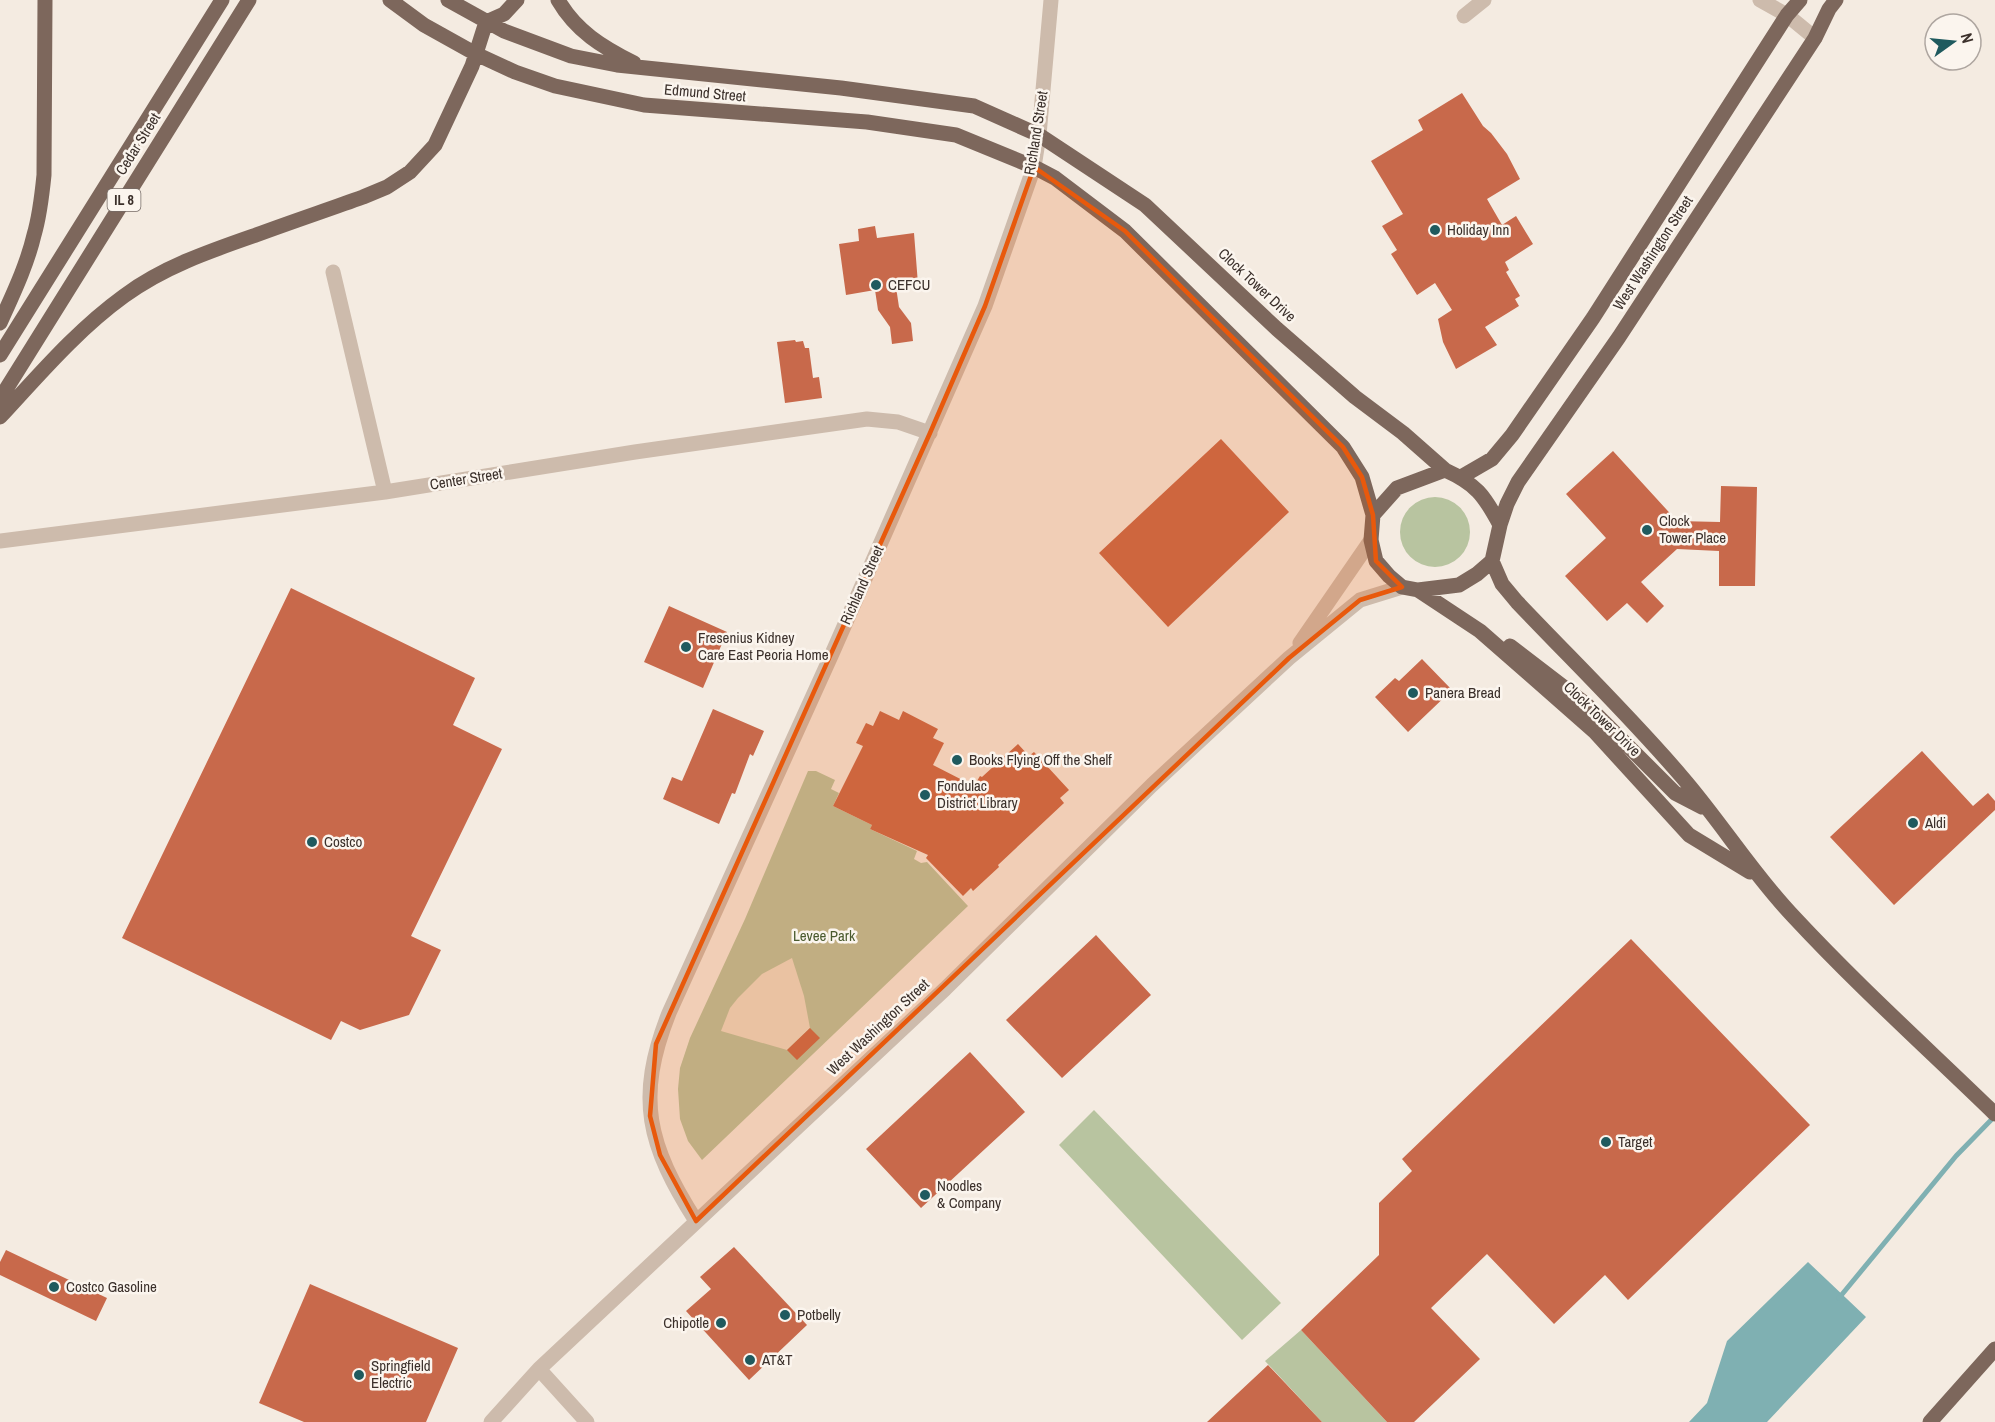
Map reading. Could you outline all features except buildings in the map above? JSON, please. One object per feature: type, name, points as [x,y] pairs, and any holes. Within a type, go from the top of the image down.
[{"type":"main road","points":[[0,323],[24,267],[34,235],[41,199],[44,175],[45,0]]},
{"type":"main road","name":"Cedar Street","points":[[0,355],[222,0]]},
{"type":"main road","name":"Cedar Street","points":[[0,399],[249,0]]},
{"type":"main road","name":"Edmund Street","points":[[390,0],[424,25],[476,54],[515,72],[555,86],[600,97],[676,109],[867,122],[956,135],[1034,167]]},
{"type":"main road","name":"Edmund Street","points":[[448,0],[486,22],[571,56],[617,66],[841,88],[974,106],[1039,135]]},
{"type":"main road","points":[[0,417],[56,357],[90,325],[123,296],[143,283],[196,256],[363,197],[387,187],[410,172],[435,145],[472,66],[486,22],[504,14],[517,0]]},
{"type":"main road","points":[[558,0],[578,28],[591,39],[645,69]]},
{"type":"main road","name":"West Washington Street","points":[[1461,477],[1492,459],[1512,435],[1593,318],[1787,15],[1800,0]]},
{"type":"main road","name":"West Washington Street","points":[[1500,525],[1518,482],[1614,345],[1815,38],[1828,9],[1836,0]]},
{"type":"main road","name":"Clock Tower Drive","points":[[1039,135],[1145,205],[1277,329],[1355,397],[1403,433],[1445,470]]},
{"type":"main road","points":[[1034,167],[1055,178],[1125,231],[1343,447],[1362,477],[1372,514],[1371,540],[1376,561],[1402,587],[1418,591],[1459,585],[1477,574],[1491,561],[1500,525],[1478,490],[1461,477],[1445,470],[1397,488],[1372,514]]},
{"type":"main road","name":"Clock Tower Drive","points":[[1491,561],[1502,584],[1516,602],[1683,778],[1758,877],[1842,968],[1995,1114]]},
{"type":"main road","name":"Clock Tower Drive","points":[[1418,591],[1484,634],[1594,731],[1689,835],[1758,877]]},
{"type":"main road","points":[[1484,634],[1501,638],[1587,705],[1675,793],[1710,811]]},
{"type":"main road","points":[[1930,1422],[1995,1349]]},
{"type":"street","name":"Richland Street","points":[[696,1221],[676,1190],[660,1155],[650,1116],[651,1081],[656,1044],[985,306],[1034,167],[1051,0]]},
{"type":"street","points":[[1464,16],[1484,0]]},
{"type":"street","points":[[1760,0],[1787,15],[1815,38]]},
{"type":"street","points":[[333,272],[385,492]]},
{"type":"street","name":"Center Street","points":[[0,541],[385,492],[635,452],[867,419],[898,422],[930,433]]},
{"type":"street","name":"West Washington Street","points":[[1289,657],[1371,540]]},
{"type":"street","name":"West Washington Street","points":[[491,1422],[539,1369],[945,989],[1152,785],[1289,657],[1360,600],[1402,587]]},
{"type":"street","points":[[539,1369],[587,1422]]},
{"type":"highlighted area","points":[[1034,167],[1125,231],[1343,447],[1362,477],[1373,515],[1376,561],[1402,587],[1360,600],[1289,658],[696,1221],[660,1155],[650,1116],[656,1044],[985,306]]},
{"type":"green space","points":[[1435,497],[1454,503],[1464,513],[1470,532],[1464,551],[1454,561],[1435,567],[1416,561],[1406,551],[1400,532],[1406,513],[1416,503]]},
{"type":"green space","name":"Levee Park","points":[[808,771],[816,771],[835,780],[831,789],[839,793],[833,806],[872,825],[870,829],[917,851],[914,859],[921,863],[927,862],[968,906],[702,1160],[688,1141],[680,1119],[678,1089],[680,1068],[690,1038],[745,919]]},
{"type":"green space","points":[[1094,1110],[1281,1303],[1242,1340],[1059,1145]]},
{"type":"green space","points":[[1301,1330],[1387,1422],[1322,1422],[1265,1361]]},
{"type":"shaded area","points":[[792,958],[804,996],[810,1028],[787,1050],[721,1031],[730,1008],[738,998],[762,974]]},
{"type":"water","points":[[1808,1262],[1866,1317],[1767,1422],[1689,1422],[1707,1403],[1727,1341]]},
{"type":"waterway","points":[[1839,1298],[1956,1156],[1995,1116]]},
{"type":"place","name":"Holiday Inn","points":[[1435,230]]},
{"type":"place","name":"CEFCU","points":[[876,285]]},
{"type":"place","name":"Clock Tower Place","points":[[1647,530]]},
{"type":"place","name":"Fresenius Kidney Care East Peoria Home","points":[[686,647]]},
{"type":"place","name":"Panera Bread","points":[[1413,693]]},
{"type":"place","name":"Books Flying Off the Shelf","points":[[957,760]]},
{"type":"place","name":"Fondulac District Library","points":[[925,795]]},
{"type":"place","name":"Aldi","points":[[1913,823]]},
{"type":"place","name":"Costco","points":[[312,842]]},
{"type":"place","name":"Target","points":[[1606,1142]]},
{"type":"place","name":"Noodles & Company","points":[[925,1195]]},
{"type":"place","name":"Costco Gasoline","points":[[54,1287]]},
{"type":"place","name":"Potbelly","points":[[785,1315]]},
{"type":"place","name":"Chipotle","points":[[721,1323]]},
{"type":"place","name":"AT&T","points":[[750,1360]]},
{"type":"place","name":"Springfield Electric","points":[[359,1375]]}]
